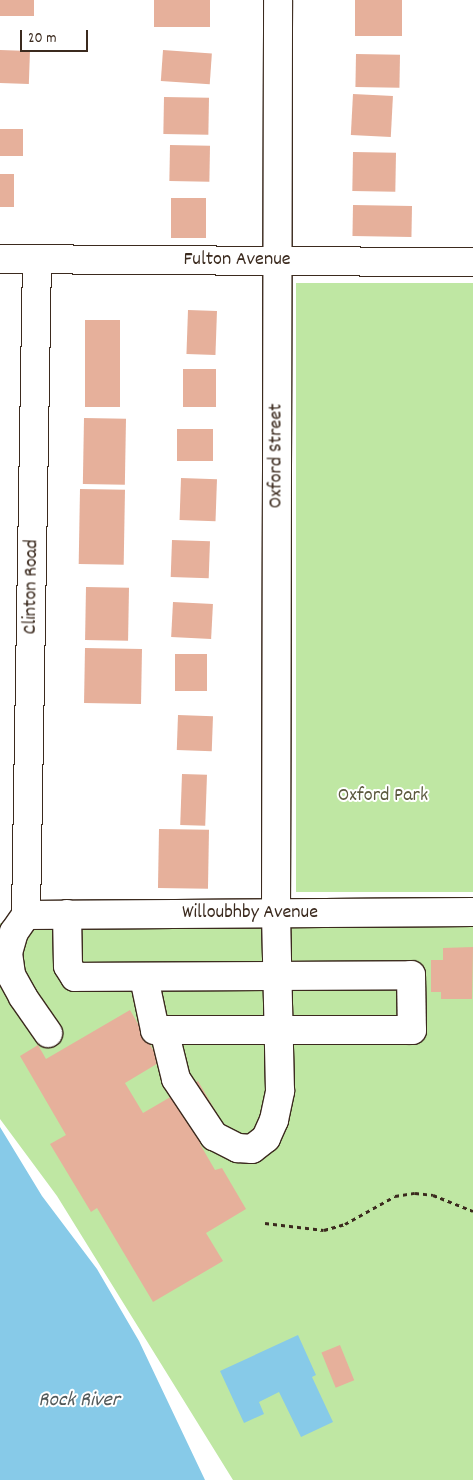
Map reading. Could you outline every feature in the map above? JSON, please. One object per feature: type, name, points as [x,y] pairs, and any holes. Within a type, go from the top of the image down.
[{"type":"street","name":"Oxford Street","points":[[164,1030],[176,1079],[214,1136],[238,1148],[252,1149],[266,1138],[274,1120],[280,1091],[276,976],[278,0]]},
{"type":"street","name":"Fulton Avenue","points":[[0,259],[473,262]]},
{"type":"street","name":"Clinton Road","points":[[26,914],[37,259]]},
{"type":"street","name":"Willoubhby Avenue","points":[[26,914],[473,912]]},
{"type":"street","points":[[26,914],[14,932],[8,953],[11,975],[22,998],[48,1033]]},
{"type":"street","points":[[66,914],[68,966],[75,977],[412,975],[412,1030],[155,1030],[144,978]]},
{"type":"path","points":[[265,1223],[324,1230],[345,1224],[395,1196],[415,1193],[433,1194],[473,1211]]},
{"type":"green space","name":"Oxford Park","points":[[296,283],[473,283],[473,892],[296,892]]},
{"type":"green space","points":[[0,923],[473,925],[473,1480],[233,1480],[57,1196],[0,1119]]},
{"type":"water","name":"Rock River","points":[[0,1127],[42,1196],[97,1269],[139,1341],[205,1480],[0,1480]]},
{"type":"water","points":[[298,1335],[316,1375],[312,1377],[333,1422],[301,1437],[279,1392],[259,1402],[264,1414],[244,1423],[220,1371]]},
{"type":"building","points":[[0,0],[34,0],[34,16],[0,16]]},
{"type":"building","points":[[154,0],[210,0],[210,27],[154,27]]},
{"type":"building","points":[[355,0],[402,0],[402,36],[355,36]]},
{"type":"building","points":[[0,50],[30,51],[29,84],[0,83]]},
{"type":"building","points":[[163,50],[212,53],[210,84],[161,81]]},
{"type":"building","points":[[356,54],[400,55],[399,88],[355,87]]},
{"type":"building","points":[[353,94],[393,96],[391,137],[351,135]]},
{"type":"building","points":[[164,97],[209,98],[208,135],[163,134]]},
{"type":"building","points":[[0,129],[23,129],[23,156],[0,156]]},
{"type":"building","points":[[170,145],[210,146],[209,182],[169,181]]},
{"type":"building","points":[[353,152],[396,153],[395,192],[352,191]]},
{"type":"building","points":[[0,174],[14,174],[14,207],[0,207]]},
{"type":"building","points":[[171,198],[206,198],[206,238],[171,238]]},
{"type":"building","points":[[353,205],[412,206],[411,237],[352,236]]},
{"type":"building","points":[[188,310],[217,311],[215,355],[186,354]]},
{"type":"building","points":[[85,320],[120,320],[120,407],[85,407]]},
{"type":"building","points":[[183,369],[216,369],[216,407],[183,407]]},
{"type":"building","points":[[84,418],[126,419],[125,485],[83,484]]},
{"type":"building","points":[[177,429],[213,429],[213,461],[177,461]]},
{"type":"building","points":[[181,478],[217,479],[216,521],[180,520]]},
{"type":"building","points":[[80,489],[125,490],[124,565],[79,564]]},
{"type":"building","points":[[172,540],[210,541],[209,578],[171,577]]},
{"type":"building","points":[[86,587],[129,588],[128,641],[85,640]]},
{"type":"building","points":[[173,602],[213,604],[211,639],[171,637]]},
{"type":"building","points":[[85,648],[142,649],[141,704],[84,703]]},
{"type":"building","points":[[175,654],[207,654],[207,691],[175,691]]},
{"type":"building","points":[[178,715],[213,716],[212,751],[177,750]]},
{"type":"building","points":[[182,774],[207,775],[205,826],[180,825]]},
{"type":"building","points":[[159,829],[209,830],[208,889],[158,888]]},
{"type":"building","points":[[473,947],[472,999],[441,999],[441,992],[431,992],[431,960],[443,960],[443,948]]},
{"type":"building","points":[[130,1010],[160,1062],[125,1083],[143,1113],[198,1081],[226,1129],[200,1144],[215,1170],[222,1168],[246,1209],[206,1233],[223,1261],[153,1302],[97,1208],[91,1212],[50,1144],[66,1135],[20,1056],[38,1045],[46,1059]]},
{"type":"building","points":[[340,1345],[354,1380],[336,1388],[321,1352]]}]
